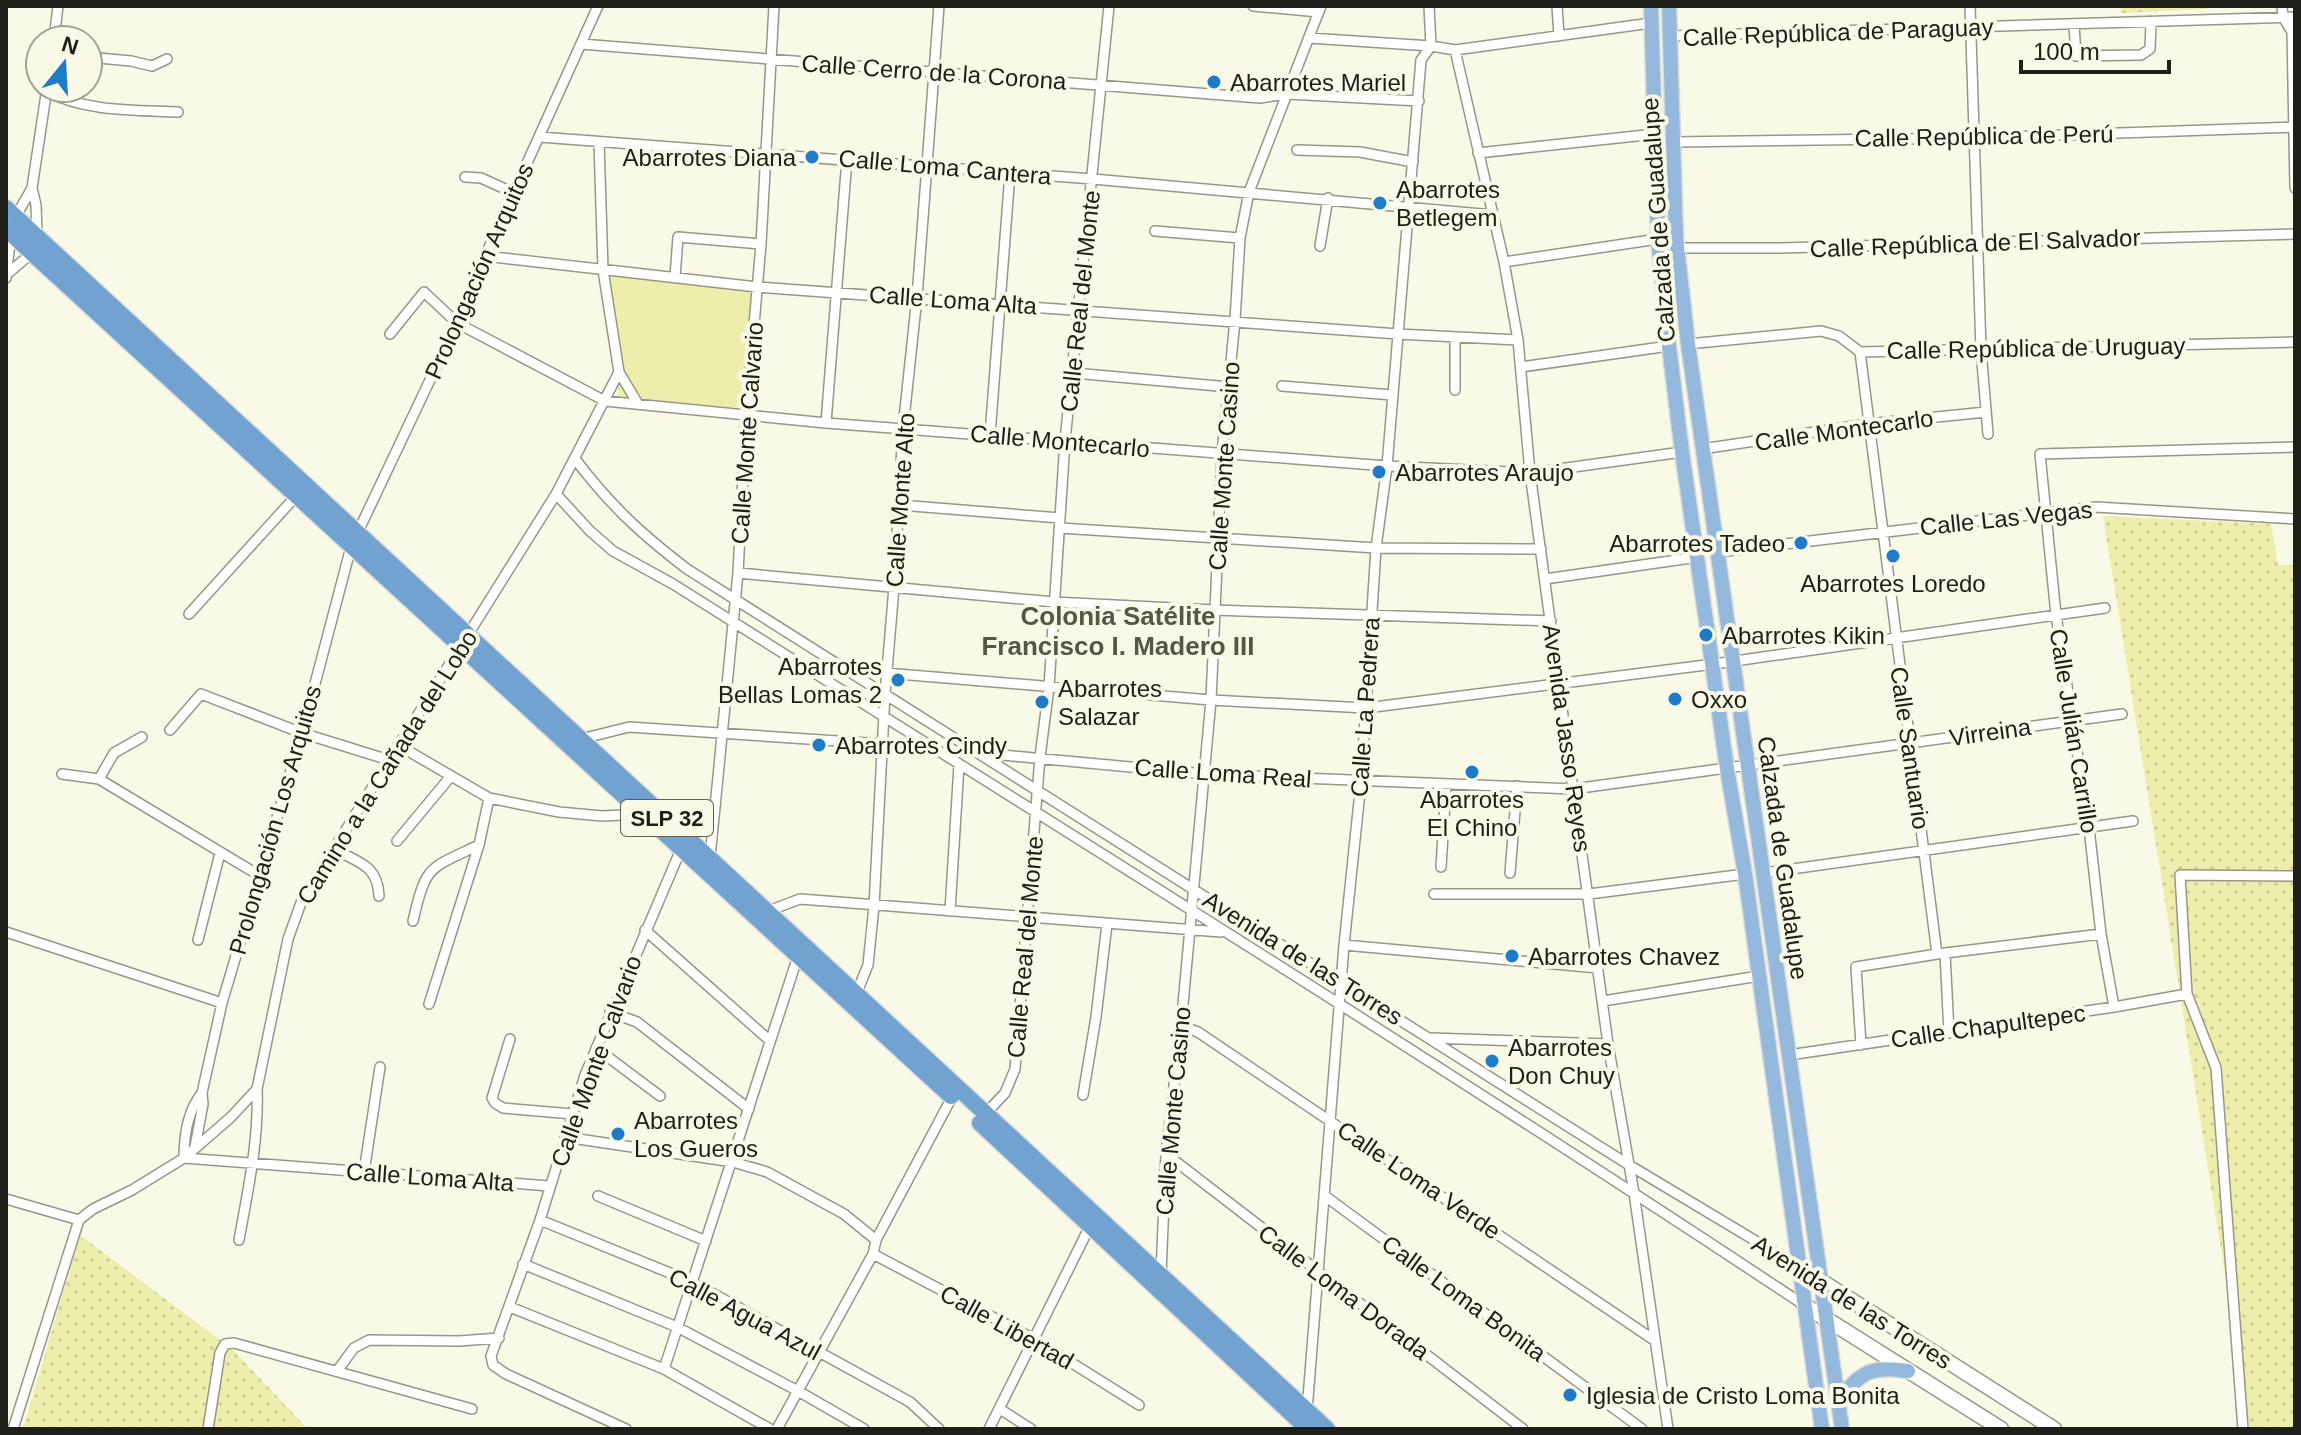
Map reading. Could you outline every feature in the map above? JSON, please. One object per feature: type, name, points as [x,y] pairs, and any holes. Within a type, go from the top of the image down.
[{"type":"highway","name":"SLP 32","points":[[10,222],[37,235],[643,814],[1308,1429]]},
{"type":"highway","name":"SLP 32","points":[[10,222],[32,253],[296,496],[354,540]]},
{"type":"highway","name":"SLP 32","points":[[464,642],[581,740],[1327,1429]]},
{"type":"main road","name":"Calzada de Guadalupe","points":[[1651,6],[1658,239],[1669,346],[1822,1429]]},
{"type":"main road","name":"Calzada de Guadalupe","points":[[1669,6],[1677,248],[1688,344],[1842,1429]]},
{"type":"main road","points":[[1789,1190],[1807,1188]]},
{"type":"main road","name":"Avenida de las Torres","points":[[1799,1267],[2054,1429]]},
{"type":"main road","name":"Avenida de las Torres","points":[[1804,1305],[2001,1429]]},
{"type":"main road","points":[[1838,1401],[1855,1379],[1884,1367],[1908,1371]]},
{"type":"main road","points":[[1942,1392],[1958,1368]]},
{"type":"street","name":"Prolongación Arquitos","points":[[354,540],[457,323],[598,6]]},
{"type":"street","name":"Calle Monte Calvario","points":[[710,858],[738,573],[774,6]]},
{"type":"street","name":"Calle Monte Alto","points":[[857,992],[868,965],[874,906],[903,428],[917,297],[939,6]]},
{"type":"street","name":"Calle Real del Monte","points":[[986,1113],[1005,1093],[1015,1069],[1040,757],[1049,687],[1065,441],[1109,6]]},
{"type":"street","points":[[1253,6],[1320,9]]},
{"type":"street","name":"Calle La Pedrera","points":[[1307,1411],[1344,945],[1361,782],[1376,548],[1387,466],[1421,60],[1431,46],[1429,6]]},
{"type":"street","points":[[1557,6],[1559,36]]},
{"type":"street","points":[[1970,6],[1981,350],[1988,434]]},
{"type":"street","points":[[2282,6],[2283,17],[2293,28],[2295,188]]},
{"type":"street","name":"Calle Monte Casino","points":[[1161,1274],[1166,1154],[1211,700],[1222,453],[1240,238],[1249,192],[1320,9]]},
{"type":"street","name":"Calle República de Paraguay","points":[[1670,36],[2295,17]]},
{"type":"street","points":[[2074,25],[2076,56],[2141,55],[2150,49],[2151,22]]},
{"type":"street","points":[[1309,38],[1455,50],[1651,23]]},
{"type":"street","name":"Calle Cerro de la Corona","points":[[581,44],[1260,98],[1287,94],[1419,101]]},
{"type":"street","name":"Avenida Jasso Reyes","points":[[1455,50],[1504,262],[1518,340],[1530,473],[1608,1044],[1634,1193],[1668,1429]]},
{"type":"street","points":[[104,58],[152,66],[167,59]]},
{"type":"street","points":[[37,235],[32,188],[44,104]]},
{"type":"street","points":[[83,104],[122,110],[178,112]]},
{"type":"street","name":"Calle República de Perú","points":[[1673,142],[1974,138],[2294,127]]},
{"type":"street","points":[[1478,153],[1655,134]]},
{"type":"street","name":"Calle Loma Cantera","points":[[540,137],[1328,198],[1493,215]]},
{"type":"street","points":[[599,142],[603,270],[619,372],[638,404]]},
{"type":"street","points":[[1297,150],[1360,152],[1413,162]]},
{"type":"street","points":[[826,423],[847,159]]},
{"type":"street","points":[[990,435],[1010,173]]},
{"type":"street","points":[[465,177],[481,178],[514,193]]},
{"type":"street","points":[[6,276],[10,222],[32,188]]},
{"type":"street","points":[[1320,246],[1328,198]]},
{"type":"street","points":[[1155,231],[1240,238]]},
{"type":"street","name":"Calle República de El Salvador","points":[[1658,239],[1677,248],[1977,244],[2295,234]]},
{"type":"street","points":[[675,277],[678,237],[761,244]]},
{"type":"street","points":[[1504,262],[1658,239]]},
{"type":"street","points":[[6,276],[32,253]]},
{"type":"street","name":"Calle Loma Alta","points":[[485,256],[757,287],[1518,340]]},
{"type":"street","name":"Calle Montecarlo","points":[[390,334],[424,292],[457,323],[605,401],[746,417],[1387,466],[1530,473],[1682,452]]},
{"type":"street","name":"Calle República de Uruguay","points":[[1688,344],[1821,331],[1839,336],[1860,352],[2295,342]]},
{"type":"street","points":[[1455,337],[1455,390]]},
{"type":"street","points":[[1521,367],[1669,346]]},
{"type":"street","name":"Calle Santuario","points":[[1860,352],[1924,852],[1941,953],[1949,1033]]},
{"type":"street","name":"Camino a la Cañada del Lobo","points":[[239,1240],[253,1164],[257,1089],[288,939],[302,900],[556,494],[619,372]]},
{"type":"street","points":[[1074,373],[1229,387]]},
{"type":"street","points":[[1282,386],[1392,395]]},
{"type":"street","name":"Calle Montecarlo","points":[[1702,449],[1868,424],[1986,412]]},
{"type":"street","name":"Calle Julián Carrillo","points":[[2114,1007],[2056,615],[2040,454],[2295,447]]},
{"type":"street","name":"Avenida de las Torres","points":[[575,459],[632,525],[687,569],[1629,1165],[1799,1267]]},
{"type":"street","name":"Avenida de las Torres","points":[[556,494],[613,551],[734,622],[1339,1004],[1804,1305]]},
{"type":"street","points":[[189,614],[296,496]]},
{"type":"street","points":[[900,505],[1060,523],[1376,548],[1541,549]]},
{"type":"street","name":"Calle Las Vegas","points":[[1718,552],[2096,507],[2295,519]]},
{"type":"street","name":"Prolongación Los Arquitos","points":[[195,1148],[202,1093],[222,1003],[302,733],[354,540]]},
{"type":"street","points":[[1545,579],[1698,557]]},
{"type":"street","points":[[738,573],[1054,602],[1551,621]]},
{"type":"street","points":[[886,673],[1211,700],[1366,708],[1714,664],[2105,608]]},
{"type":"street","points":[[170,730],[201,694],[302,733],[389,760]]},
{"type":"street","name":"Virreina","points":[[1573,789],[2122,714]]},
{"type":"street","points":[[581,740],[629,727],[932,747]]},
{"type":"street","points":[[99,779],[114,753],[142,737]]},
{"type":"street","points":[[398,745],[489,798],[559,812],[602,816],[643,814]]},
{"type":"street","name":"Calle Loma Real","points":[[978,753],[1205,774],[1573,789]]},
{"type":"street","points":[[950,911],[959,765]]},
{"type":"street","points":[[62,774],[99,779],[260,876]]},
{"type":"street","points":[[397,841],[451,776]]},
{"type":"street","points":[[1441,867],[1446,786]]},
{"type":"street","points":[[1510,873],[1517,786]]},
{"type":"street","points":[[429,1004],[479,845],[489,798]]},
{"type":"street","points":[[1764,873],[2133,821]]},
{"type":"street","points":[[413,921],[422,885],[430,870],[479,845]]},
{"type":"street","name":"Calle Monte Calvario","points":[[549,1186],[610,1012],[681,849]]},
{"type":"street","points":[[335,850],[372,871],[378,883],[379,896]]},
{"type":"street","points":[[198,940],[220,853]]},
{"type":"street","points":[[1434,894],[1589,894],[1745,874]]},
{"type":"street","points":[[2243,1429],[2216,1068],[2187,994],[2180,875],[2295,876]]},
{"type":"street","points":[[768,911],[800,899],[1225,932]]},
{"type":"street","points":[[1083,1095],[1107,924]]},
{"type":"street","points":[[645,930],[769,1040]]},
{"type":"street","points":[[6,932],[222,1003]]},
{"type":"street","points":[[1861,1045],[1856,967],[1941,953],[2101,934]]},
{"type":"street","points":[[1344,945],[1598,968]]},
{"type":"street","points":[[664,1369],[798,956]]},
{"type":"street","points":[[1603,1001],[1759,976]]},
{"type":"street","name":"Calle Chapultepec","points":[[1789,1055],[1949,1033],[2187,994]]},
{"type":"street","points":[[610,1012],[637,1022],[749,1109]]},
{"type":"street","name":"Calle Loma Verde","points":[[1181,1026],[1198,1032],[1331,1120],[1654,1340]]},
{"type":"street","points":[[1430,1038],[1608,1044]]},
{"type":"street","points":[[510,1039],[492,1098],[495,1103],[503,1108],[573,1114]]},
{"type":"street","points":[[596,1048],[660,1096]]},
{"type":"street","points":[[364,1172],[380,1067]]},
{"type":"street","points":[[13,1429],[79,1220],[184,1158],[231,1117],[257,1089]]},
{"type":"street","name":"Prolongación Los Arquitos","points":[[184,1158],[184,1143],[194,1103],[202,1093]]},
{"type":"street","points":[[777,1429],[873,1254],[876,1240],[952,1097]]},
{"type":"street","points":[[565,1137],[733,1162],[767,1172],[844,1214],[876,1240]]},
{"type":"street","name":"Calle Loma Dorada","points":[[1166,1154],[1523,1429]]},
{"type":"street","name":"Calle Loma Alta","points":[[184,1158],[549,1186],[510,1307]]},
{"type":"street","points":[[598,1196],[706,1241]]},
{"type":"street","name":"Calle Loma Bonita","points":[[1325,1196],[1642,1429]]},
{"type":"street","points":[[6,1199],[79,1220]]},
{"type":"street","name":"Calle Agua Azul","points":[[540,1220],[692,1282],[910,1402],[939,1429]]},
{"type":"street","points":[[989,1429],[1090,1226]]},
{"type":"street","name":"Calle Libertad","points":[[873,1254],[1032,1338],[1139,1405]]},
{"type":"street","points":[[523,1264],[677,1327],[864,1429]]},
{"type":"street","points":[[626,1429],[506,1374],[493,1365],[491,1356],[510,1307],[664,1369],[770,1429]]},
{"type":"street","points":[[337,1371],[354,1348],[369,1340],[499,1338]]},
{"type":"street","points":[[208,1429],[220,1353],[225,1344],[234,1343],[472,1409]]},
{"type":"street","points":[[1000,1409],[1031,1429]]},
{"type":"green space","points":[[2121,6],[2206,6],[2206,9],[2121,13]]},
{"type":"green space","points":[[610,275],[754,291],[741,408],[617,399]]},
{"type":"green space","points":[[2103,516],[2271,524],[2278,565],[2295,565],[2295,1429],[2250,1429]]},
{"type":"green space","points":[[80,1235],[232,1349],[308,1429],[23,1429]]},
{"type":"place","name":"Abarrotes Mariel","points":[[1214,82]]},
{"type":"place","name":"Abarrotes Diana","points":[[812,157]]},
{"type":"place","name":"Abarrotes Betlegem","points":[[1380,203]]},
{"type":"place","name":"Abarrotes Araujo","points":[[1379,472]]},
{"type":"place","name":"Abarrotes Tadeo","points":[[1801,543]]},
{"type":"place","name":"Abarrotes Loredo","points":[[1893,556]]},
{"type":"place","name":"Abarrotes Kikin","points":[[1706,635]]},
{"type":"place","name":"Abarrotes Bellas Lomas 2","points":[[898,680]]},
{"type":"place","name":"Oxxo","points":[[1675,699]]},
{"type":"place","name":"Abarrotes Salazar","points":[[1042,702]]},
{"type":"place","name":"Abarrotes Cindy","points":[[819,745]]},
{"type":"place","name":"Abarrotes El Chino","points":[[1472,772]]},
{"type":"place","name":"Abarrotes Chavez","points":[[1512,956]]},
{"type":"place","name":"Abarrotes Don Chuy","points":[[1492,1061]]},
{"type":"place","name":"Abarrotes Los Gueros","points":[[618,1134]]},
{"type":"place","name":"Iglesia de Cristo Loma Bonita","points":[[1570,1395]]},
{"type":"district","name":"Colonia Satélite Francisco I. Madero III","points":[[1118,631]]}]
